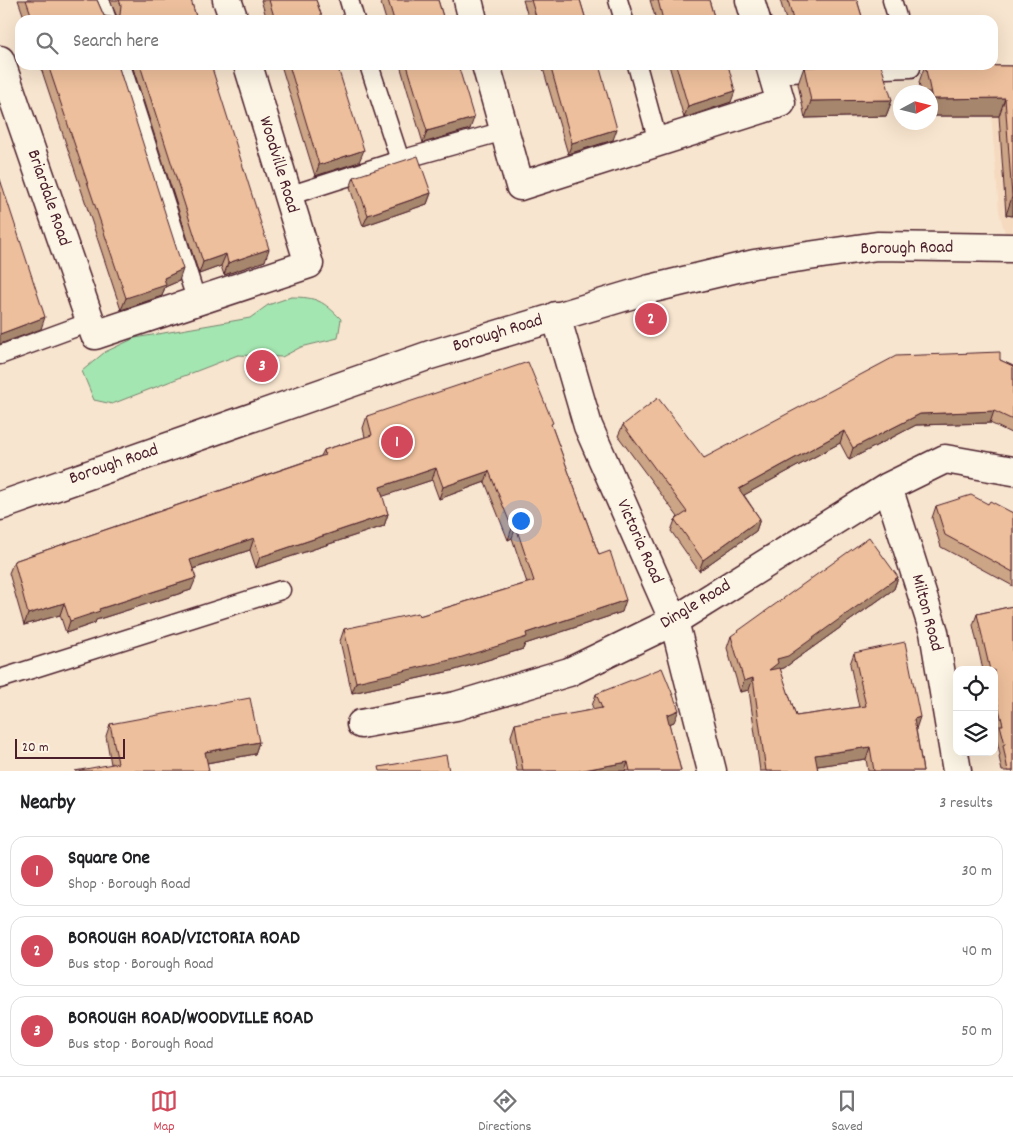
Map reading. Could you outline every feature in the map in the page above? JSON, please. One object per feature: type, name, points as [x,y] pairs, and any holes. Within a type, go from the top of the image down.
[{"type":"main road","points":[[227,0],[232,15]]},
{"type":"main road","points":[[468,0],[472,15]]},
{"type":"main road","points":[[750,0],[754,15]]},
{"type":"main road","name":"Briardale Road","points":[[0,60],[93,328]]},
{"type":"main road","name":"Woodville Road","points":[[197,302],[310,264],[250,70]]},
{"type":"main road","points":[[487,70],[520,186],[781,103],[771,70]]},
{"type":"main road","name":"Borough Road","points":[[0,506],[430,355],[650,289],[754,264],[877,246],[1013,248]]},
{"type":"main road","points":[[93,328],[197,302]]},
{"type":"main road","name":"Victoria Road","points":[[556,316],[588,426],[674,621],[712,771]]},
{"type":"main road","name":"Dingle Road","points":[[361,724],[456,706],[570,672],[674,621],[888,487],[945,459],[1013,471]]},
{"type":"main road","name":"Milton Road","points":[[888,487],[934,632],[956,771]]},
{"type":"lane","points":[[100,0],[104,15]]},
{"type":"lane","points":[[349,0],[354,15]]},
{"type":"lane","points":[[618,0],[622,15]]},
{"type":"lane","points":[[892,0],[896,15]]},
{"type":"lane","points":[[123,70],[197,302]]},
{"type":"lane","points":[[371,70],[400,160]]},
{"type":"lane","points":[[638,70],[658,142]]},
{"type":"lane","points":[[288,196],[400,160],[504,130]]},
{"type":"lane","points":[[0,355],[93,328]]},
{"type":"lane","points":[[0,679],[281,590]]},
{"type":"shaded area","points":[[1013,76],[1013,263],[999,212],[988,77]]},
{"type":"green space","points":[[291,297],[314,299],[329,308],[341,319],[338,338],[301,347],[282,357],[238,355],[112,404],[94,400],[82,371],[105,352],[135,338],[250,318],[268,305]]},
{"type":"building","points":[[26,0],[97,0],[104,15],[31,15]]},
{"type":"building","points":[[119,0],[191,0],[196,15],[120,15],[121,5]]},
{"type":"building","points":[[269,0],[316,0],[321,15],[274,15]]},
{"type":"building","points":[[388,0],[438,0],[442,15],[392,15]]},
{"type":"building","points":[[531,0],[580,0],[584,15],[536,15]]},
{"type":"building","points":[[658,0],[709,0],[714,15],[662,15]]},
{"type":"building","points":[[788,0],[857,0],[862,15],[792,15]]},
{"type":"building","points":[[998,66],[1013,66],[1013,198],[1012,197],[1005,98],[938,99],[938,85],[929,85],[926,70],[998,70]]},
{"type":"building","points":[[50,70],[120,70],[183,269],[164,278],[166,285],[126,298]]},
{"type":"building","points":[[142,70],[213,70],[269,249],[228,263],[226,254],[203,262]]},
{"type":"building","points":[[290,70],[339,70],[364,150],[319,165]]},
{"type":"building","points":[[409,70],[460,70],[474,118],[427,131]]},
{"type":"building","points":[[551,70],[600,70],[617,129],[572,143]]},
{"type":"building","points":[[677,70],[729,70],[735,91],[688,106]]},
{"type":"building","points":[[805,70],[883,70],[892,100],[811,101]]},
{"type":"building","points":[[418,156],[431,193],[368,215],[354,177]]},
{"type":"building","points":[[0,179],[45,317],[0,334]]},
{"type":"building","points":[[1000,352],[1000,360],[1013,366],[1013,420],[994,411],[920,414],[853,448],[844,431],[739,489],[760,519],[703,560],[675,520],[687,512],[623,425],[658,398],[704,458],[896,356]]},
{"type":"building","points":[[528,362],[553,423],[551,424],[599,555],[610,551],[626,600],[526,633],[527,637],[459,658],[356,682],[344,629],[418,613],[419,616],[534,581],[516,527],[512,528],[489,471],[443,487],[436,468],[380,487],[388,514],[260,557],[254,538],[190,560],[196,578],[99,609],[100,611],[70,621],[64,603],[28,614],[14,561],[325,455],[324,450],[372,435],[367,416]]},
{"type":"building","points":[[971,495],[988,504],[990,501],[1013,513],[1013,572],[945,535],[936,506]]},
{"type":"building","points":[[869,537],[898,577],[788,656],[777,659],[778,663],[769,670],[780,668],[796,716],[866,706],[854,653],[905,642],[920,717],[914,719],[923,771],[874,771],[870,747],[815,755],[818,771],[766,771],[753,678],[744,681],[731,636]]},
{"type":"building","points":[[1013,606],[1013,771],[1008,771],[1003,745],[1005,744],[1000,725],[1003,725],[998,705],[998,666],[989,666],[977,614]]},
{"type":"building","points":[[662,668],[679,710],[667,715],[681,771],[630,771],[628,762],[578,771],[523,771],[515,724],[602,708],[596,694]]},
{"type":"building","points":[[250,698],[259,742],[205,752],[209,771],[75,771],[118,763],[110,724]]},
{"type":"building","points":[[446,755],[449,771],[380,771],[379,767]]},
{"type":"place","name":"BOROUGH ROAD/VICTORIA ROAD","points":[[651,319]]},
{"type":"place","name":"BOROUGH ROAD/WOODVILLE ROAD","points":[[262,366]]},
{"type":"place","name":"Square One","points":[[397,442]]}]
